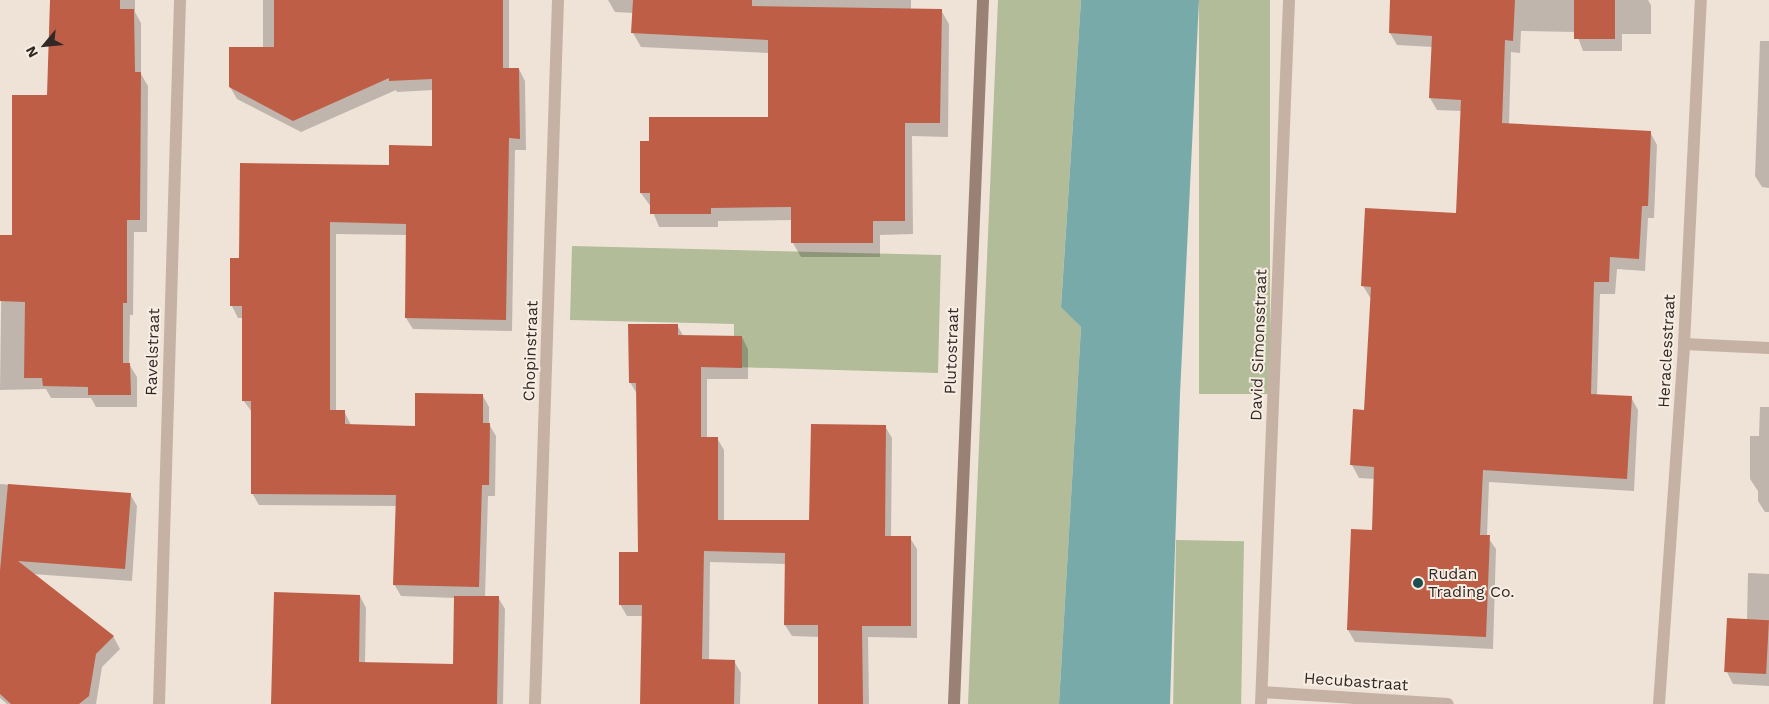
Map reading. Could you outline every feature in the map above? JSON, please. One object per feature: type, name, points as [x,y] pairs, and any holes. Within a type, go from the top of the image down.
[{"type":"street","name":"Ravelstraat","points":[[159,704],[180,0]]},
{"type":"street","name":"Chopinstraat","points":[[535,704],[558,0]]},
{"type":"street","name":"Plutostraat","points":[[954,704],[983,0]]},
{"type":"street","name":"David Simonsstraat","points":[[1261,698],[1289,0]]},
{"type":"street","name":"Heraclesstraat","points":[[1660,704],[1684,344],[1701,0]]},
{"type":"street","points":[[1684,344],[1769,348]]},
{"type":"street","name":"Hecubastraat","points":[[1261,698],[1448,704]]},
{"type":"green space","points":[[998,0],[1081,0],[1061,306],[1081,327],[1059,704],[968,704]]},
{"type":"green space","points":[[1199,0],[1270,0],[1270,394],[1199,394]]},
{"type":"green space","points":[[572,246],[941,255],[938,373],[734,367],[734,324],[570,320]]},
{"type":"green space","points":[[1176,540],[1244,541],[1241,704],[1173,704]]},
{"type":"water","points":[[1081,0],[1199,0],[1180,394],[1170,704],[1059,704],[1081,327],[1061,307]]},
{"type":"building","points":[[50,0],[120,0],[120,9],[134,9],[135,72],[141,72],[140,220],[127,220],[127,303],[123,303],[123,363],[130,363],[131,395],[88,395],[88,387],[43,386],[42,378],[24,378],[25,302],[0,301],[0,235],[12,235],[12,95],[47,95]]},
{"type":"building","points":[[274,0],[503,0],[503,68],[519,68],[520,139],[509,138],[506,320],[405,318],[406,224],[330,222],[330,410],[345,410],[345,424],[415,426],[415,393],[483,394],[483,423],[490,423],[489,485],[482,485],[479,587],[393,585],[396,495],[251,494],[251,401],[242,401],[242,306],[230,306],[230,258],[239,258],[240,163],[389,165],[389,145],[432,146],[432,79],[389,81],[389,78],[293,121],[229,87],[229,47],[274,47]]},
{"type":"building","points":[[633,0],[752,0],[752,6],[942,9],[940,123],[905,123],[905,221],[873,221],[873,243],[791,243],[791,207],[711,208],[711,214],[650,214],[650,193],[640,193],[640,141],[649,141],[649,117],[768,117],[768,40],[631,33]]},
{"type":"building","points":[[1390,0],[1515,0],[1513,41],[1505,40],[1502,123],[1651,131],[1648,206],[1642,206],[1639,259],[1610,257],[1609,282],[1594,282],[1591,394],[1632,396],[1627,479],[1483,470],[1480,535],[1490,535],[1486,637],[1347,630],[1351,529],[1372,530],[1374,467],[1350,465],[1353,409],[1364,410],[1371,287],[1361,286],[1365,208],[1456,213],[1461,100],[1429,98],[1432,36],[1389,33]]},
{"type":"building","points":[[1574,0],[1615,0],[1615,39],[1574,39]]},
{"type":"building","points":[[628,324],[678,324],[678,335],[742,336],[742,368],[701,367],[701,437],[718,437],[718,520],[809,520],[811,424],[886,425],[885,536],[911,536],[911,626],[862,626],[863,704],[818,704],[818,625],[784,625],[785,553],[704,551],[702,659],[735,660],[734,704],[640,704],[642,605],[619,605],[619,552],[638,552],[636,383],[629,383]]},
{"type":"building","points":[[8,484],[131,493],[125,569],[18,561],[114,636],[96,654],[89,696],[79,704],[11,704],[0,694],[0,571]]},
{"type":"building","points":[[274,592],[360,595],[359,662],[453,664],[454,596],[499,596],[497,704],[271,704]]},
{"type":"building","points":[[1727,618],[1769,620],[1766,674],[1724,672]]},
{"type":"place","name":"Rudan Trading Co.","points":[[1418,583]]}]
